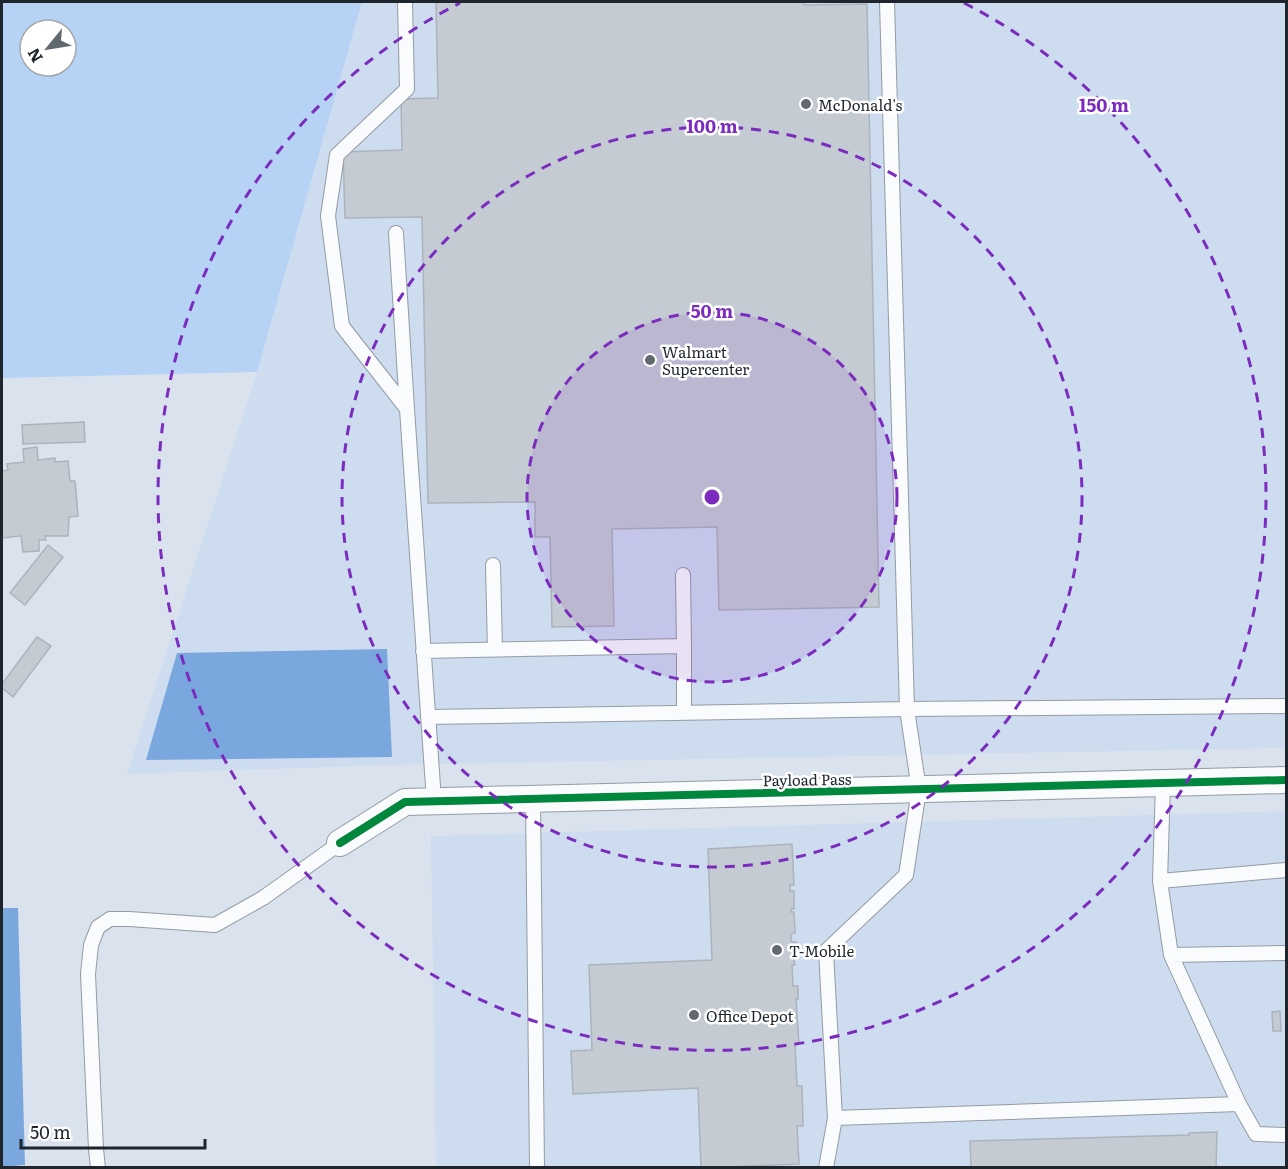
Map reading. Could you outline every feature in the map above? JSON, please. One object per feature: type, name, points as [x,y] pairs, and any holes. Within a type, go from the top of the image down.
[{"type":"street","name":"Payload Pass","points":[[340,843],[405,802],[1287,780]]},
{"type":"lane","points":[[405,2],[407,89],[337,155],[328,216],[342,326],[407,409]]},
{"type":"lane","points":[[826,1167],[835,1118],[826,951],[906,875],[919,790],[907,709],[887,2]]},
{"type":"lane","points":[[396,233],[434,801]]},
{"type":"lane","points":[[493,565],[495,650]]},
{"type":"lane","points":[[683,575],[684,713]]},
{"type":"lane","points":[[423,651],[684,646]]},
{"type":"lane","points":[[428,717],[907,709],[1287,706]]},
{"type":"lane","points":[[1162,783],[1160,881],[1171,955],[1239,1104],[1256,1134],[1287,1136]]},
{"type":"lane","points":[[533,799],[537,1167]]},
{"type":"lane","points":[[99,1167],[96,1149],[88,974],[91,945],[98,927],[110,919],[215,925],[263,898],[340,843]]},
{"type":"lane","points":[[1160,881],[1287,870]]},
{"type":"lane","points":[[1171,955],[1287,953]]},
{"type":"lane","points":[[835,1118],[1239,1104]]},
{"type":"shaded area","points":[[2,2],[362,2],[257,372],[2,378]]},
{"type":"shaded area","points":[[362,2],[1286,2],[1286,748],[384,765],[127,774],[257,372]]},
{"type":"shaded area","points":[[387,649],[392,757],[146,760],[177,653]]},
{"type":"shaded area","points":[[1286,811],[1286,1167],[436,1167],[431,836]]},
{"type":"shaded area","points":[[2,908],[18,908],[25,1165],[2,1167]]},
{"type":"building","name":"Walmart Supercenter","points":[[436,2],[867,4],[879,607],[719,610],[717,527],[612,529],[614,626],[552,627],[550,537],[535,537],[535,502],[428,503],[422,217],[345,218],[343,152],[402,150],[401,99],[438,98]]},
{"type":"building","points":[[84,422],[85,442],[23,444],[22,425]]},
{"type":"building","points":[[37,447],[38,460],[55,458],[55,462],[68,461],[70,481],[75,481],[78,516],[69,517],[68,536],[45,536],[46,540],[39,540],[39,551],[23,552],[21,536],[2,538],[2,471],[8,470],[7,464],[24,462],[23,449]]},
{"type":"building","points":[[48,545],[63,557],[25,605],[10,593]]},
{"type":"building","points":[[37,637],[51,646],[13,697],[2,688],[2,684]]},
{"type":"building","name":"Office Depot","points":[[792,844],[794,885],[790,885],[790,891],[794,891],[794,909],[791,909],[791,912],[794,912],[795,933],[791,934],[791,942],[796,942],[796,951],[792,951],[795,965],[792,965],[793,986],[798,986],[798,999],[796,999],[799,1044],[795,1044],[797,1086],[802,1086],[803,1126],[797,1126],[799,1164],[701,1168],[698,1088],[573,1094],[571,1051],[592,1050],[589,965],[712,960],[708,849]]},
{"type":"building","points":[[1280,1011],[1281,1031],[1273,1031],[1272,1012]]},
{"type":"building","points":[[1217,1132],[1216,1168],[971,1167],[970,1141],[1189,1135],[1189,1133]]},
{"type":"cycle path","points":[[340,843],[405,802],[1286,780]]},
{"type":"place","name":"McDonald's","points":[[806,104]]},
{"type":"place","name":"Walmart Supercenter","points":[[650,360]]},
{"type":"place","name":"T-Mobile","points":[[777,950]]},
{"type":"place","name":"Office Depot","points":[[694,1015]]}]
